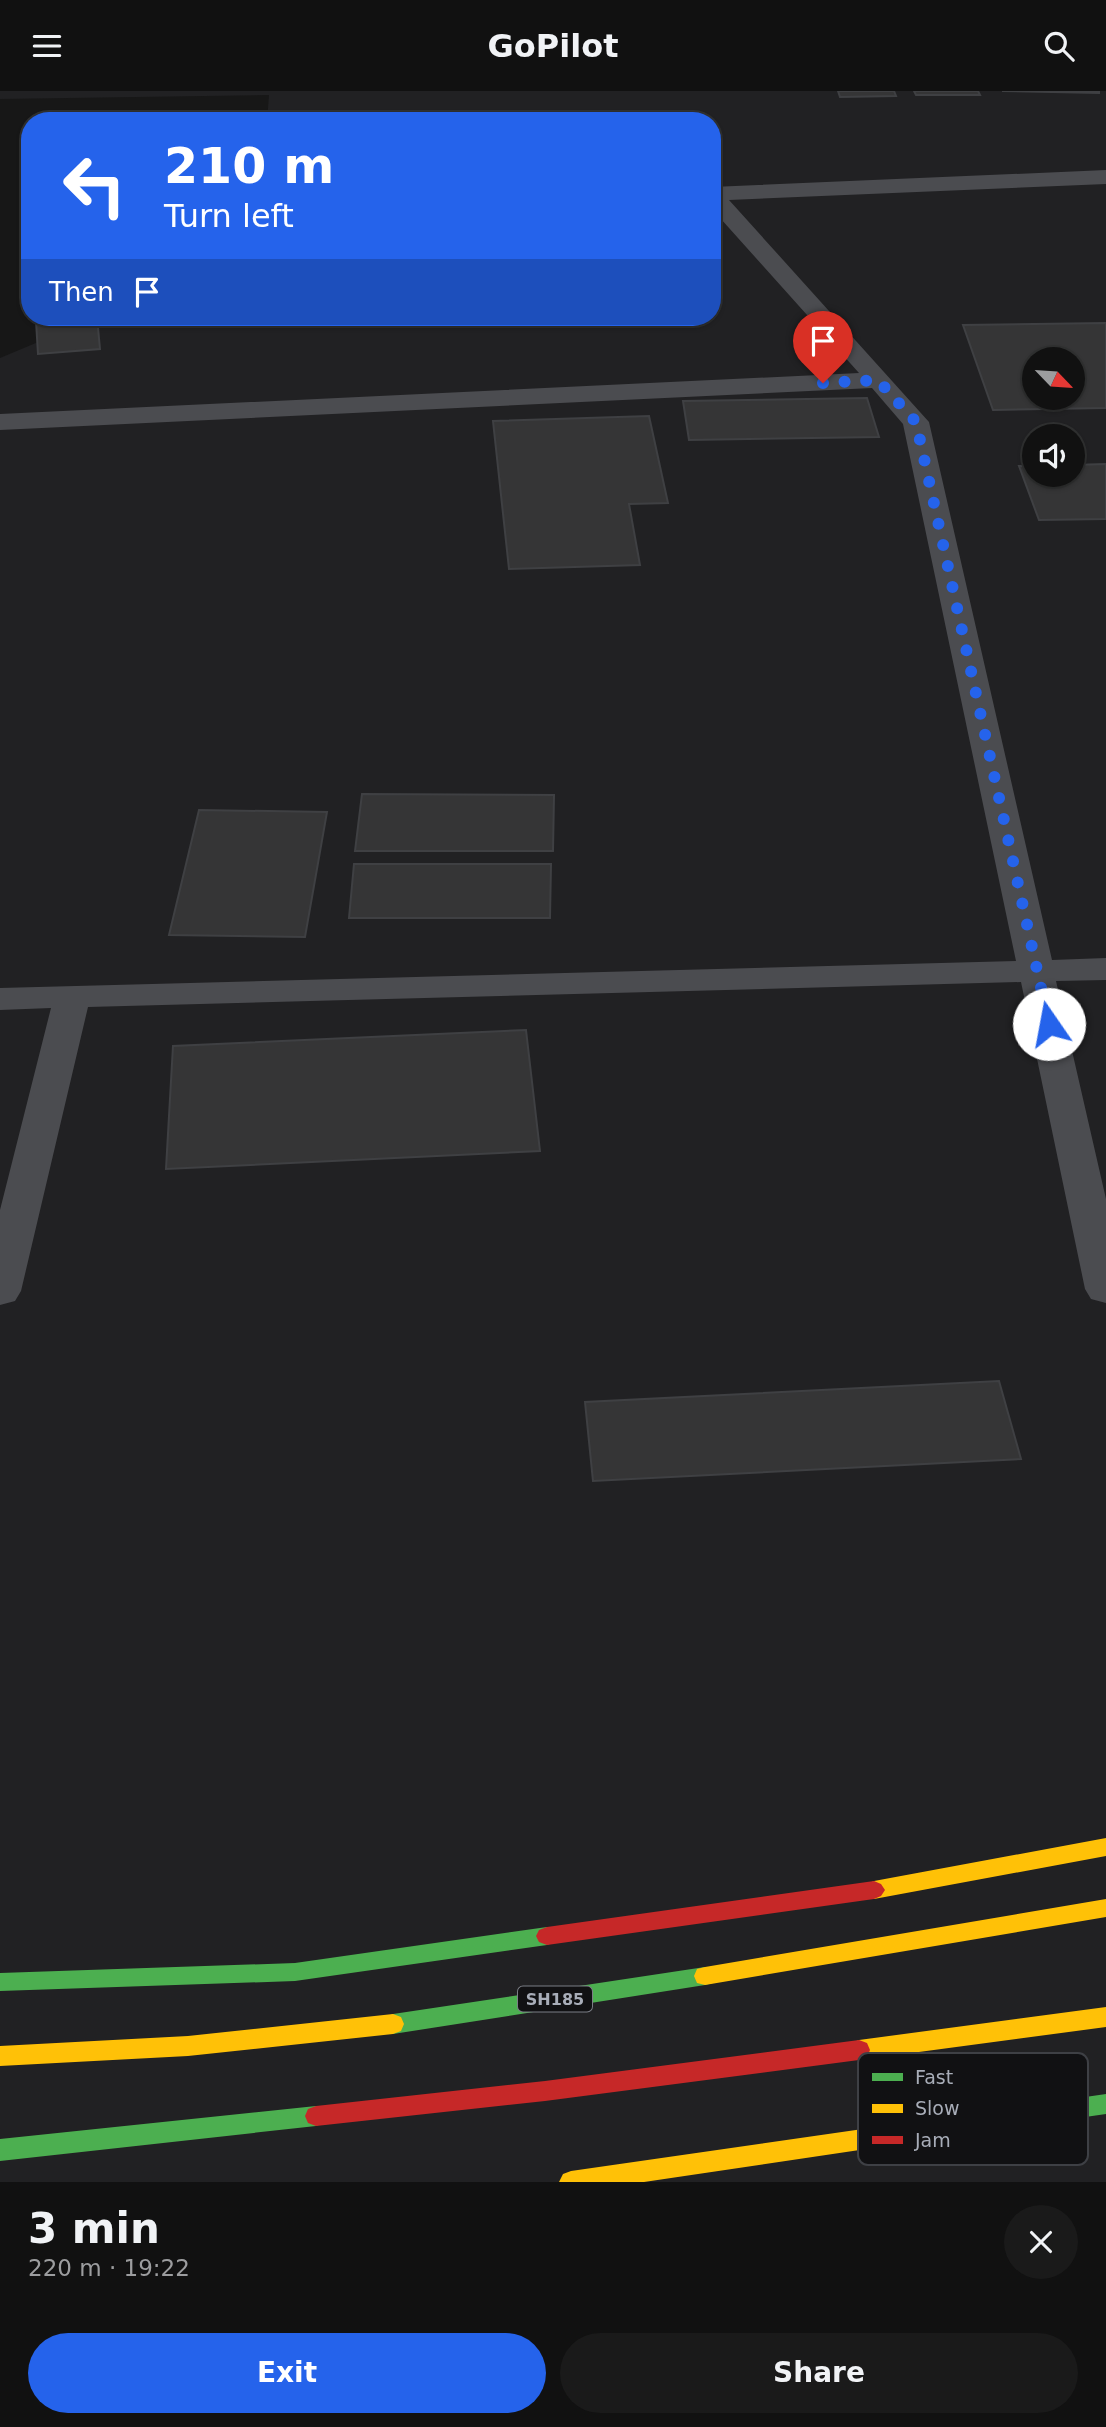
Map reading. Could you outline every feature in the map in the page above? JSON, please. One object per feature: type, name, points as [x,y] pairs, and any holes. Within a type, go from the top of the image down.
[{"type":"main road","points":[[0,1982],[295,1972],[897,1887],[1106,1847]]},
{"type":"main road","name":"SH185","points":[[0,2056],[188,2046],[374,2027],[728,1972],[1106,1908]]},
{"type":"main road","points":[[0,2150],[545,2091],[1106,2017]]},
{"type":"main road","points":[[1088,2107],[1106,2104]]},
{"type":"main road","points":[[571,2182],[858,2140]]},
{"type":"street","points":[[721,194],[1106,177]]},
{"type":"street","points":[[721,204],[916,422],[1106,1289]]},
{"type":"street","points":[[0,422],[878,380]]},
{"type":"street","points":[[0,999],[1106,969]]},
{"type":"street","points":[[0,1291],[72,997]]},
{"type":"shaded area","points":[[0,91],[1106,91],[1106,2182],[0,2182],[0,358],[76,326],[721,326],[721,112],[268,112],[269,95],[0,99]]},
{"type":"building","points":[[838,91],[894,91],[896,96],[840,97]]},
{"type":"building","points":[[914,91],[978,91],[980,95],[916,95]]},
{"type":"building","points":[[1002,91],[1099,91],[1099,93]]},
{"type":"building","points":[[1106,323],[1106,408],[1085,408],[1085,347],[1022,347],[1022,409],[993,410],[963,325]]},
{"type":"building","points":[[36,326],[98,326],[100,349],[38,354]]},
{"type":"building","points":[[867,398],[879,437],[689,440],[683,401]]},
{"type":"building","points":[[649,416],[668,503],[629,504],[640,565],[509,569],[493,421]]},
{"type":"building","points":[[1106,464],[1106,519],[1039,520],[1027,487],[1085,487],[1085,465]]},
{"type":"building","points":[[362,794],[554,795],[553,851],[355,851]]},
{"type":"building","points":[[199,810],[327,812],[305,937],[169,935]]},
{"type":"building","points":[[354,864],[551,864],[550,918],[349,918]]},
{"type":"building","points":[[526,1030],[540,1151],[166,1169],[173,1046]]},
{"type":"building","points":[[999,1381],[1021,1459],[593,1481],[585,1402]]},
{"type":"traffic: fast","points":[[0,1982],[295,1972],[547,1936]]},
{"type":"traffic: fast","points":[[393,2024],[705,1976]]},
{"type":"traffic: fast","points":[[1088,2107],[1106,2104]]},
{"type":"traffic: fast","points":[[0,2150],[316,2116]]},
{"type":"traffic: slow","points":[[874,1890],[1106,1847]]},
{"type":"traffic: slow","points":[[705,1976],[1106,1908]]},
{"type":"traffic: slow","points":[[859,2050],[1106,2017]]},
{"type":"traffic: slow","points":[[0,2056],[188,2046],[393,2024]]},
{"type":"traffic: slow","points":[[571,2182],[858,2140]]},
{"type":"traffic: jam","points":[[547,1936],[874,1890]]},
{"type":"traffic: jam","points":[[316,2116],[545,2091],[859,2050]]},
{"type":"route","points":[[823,383],[878,380],[916,422],[1049,1024]]}]
